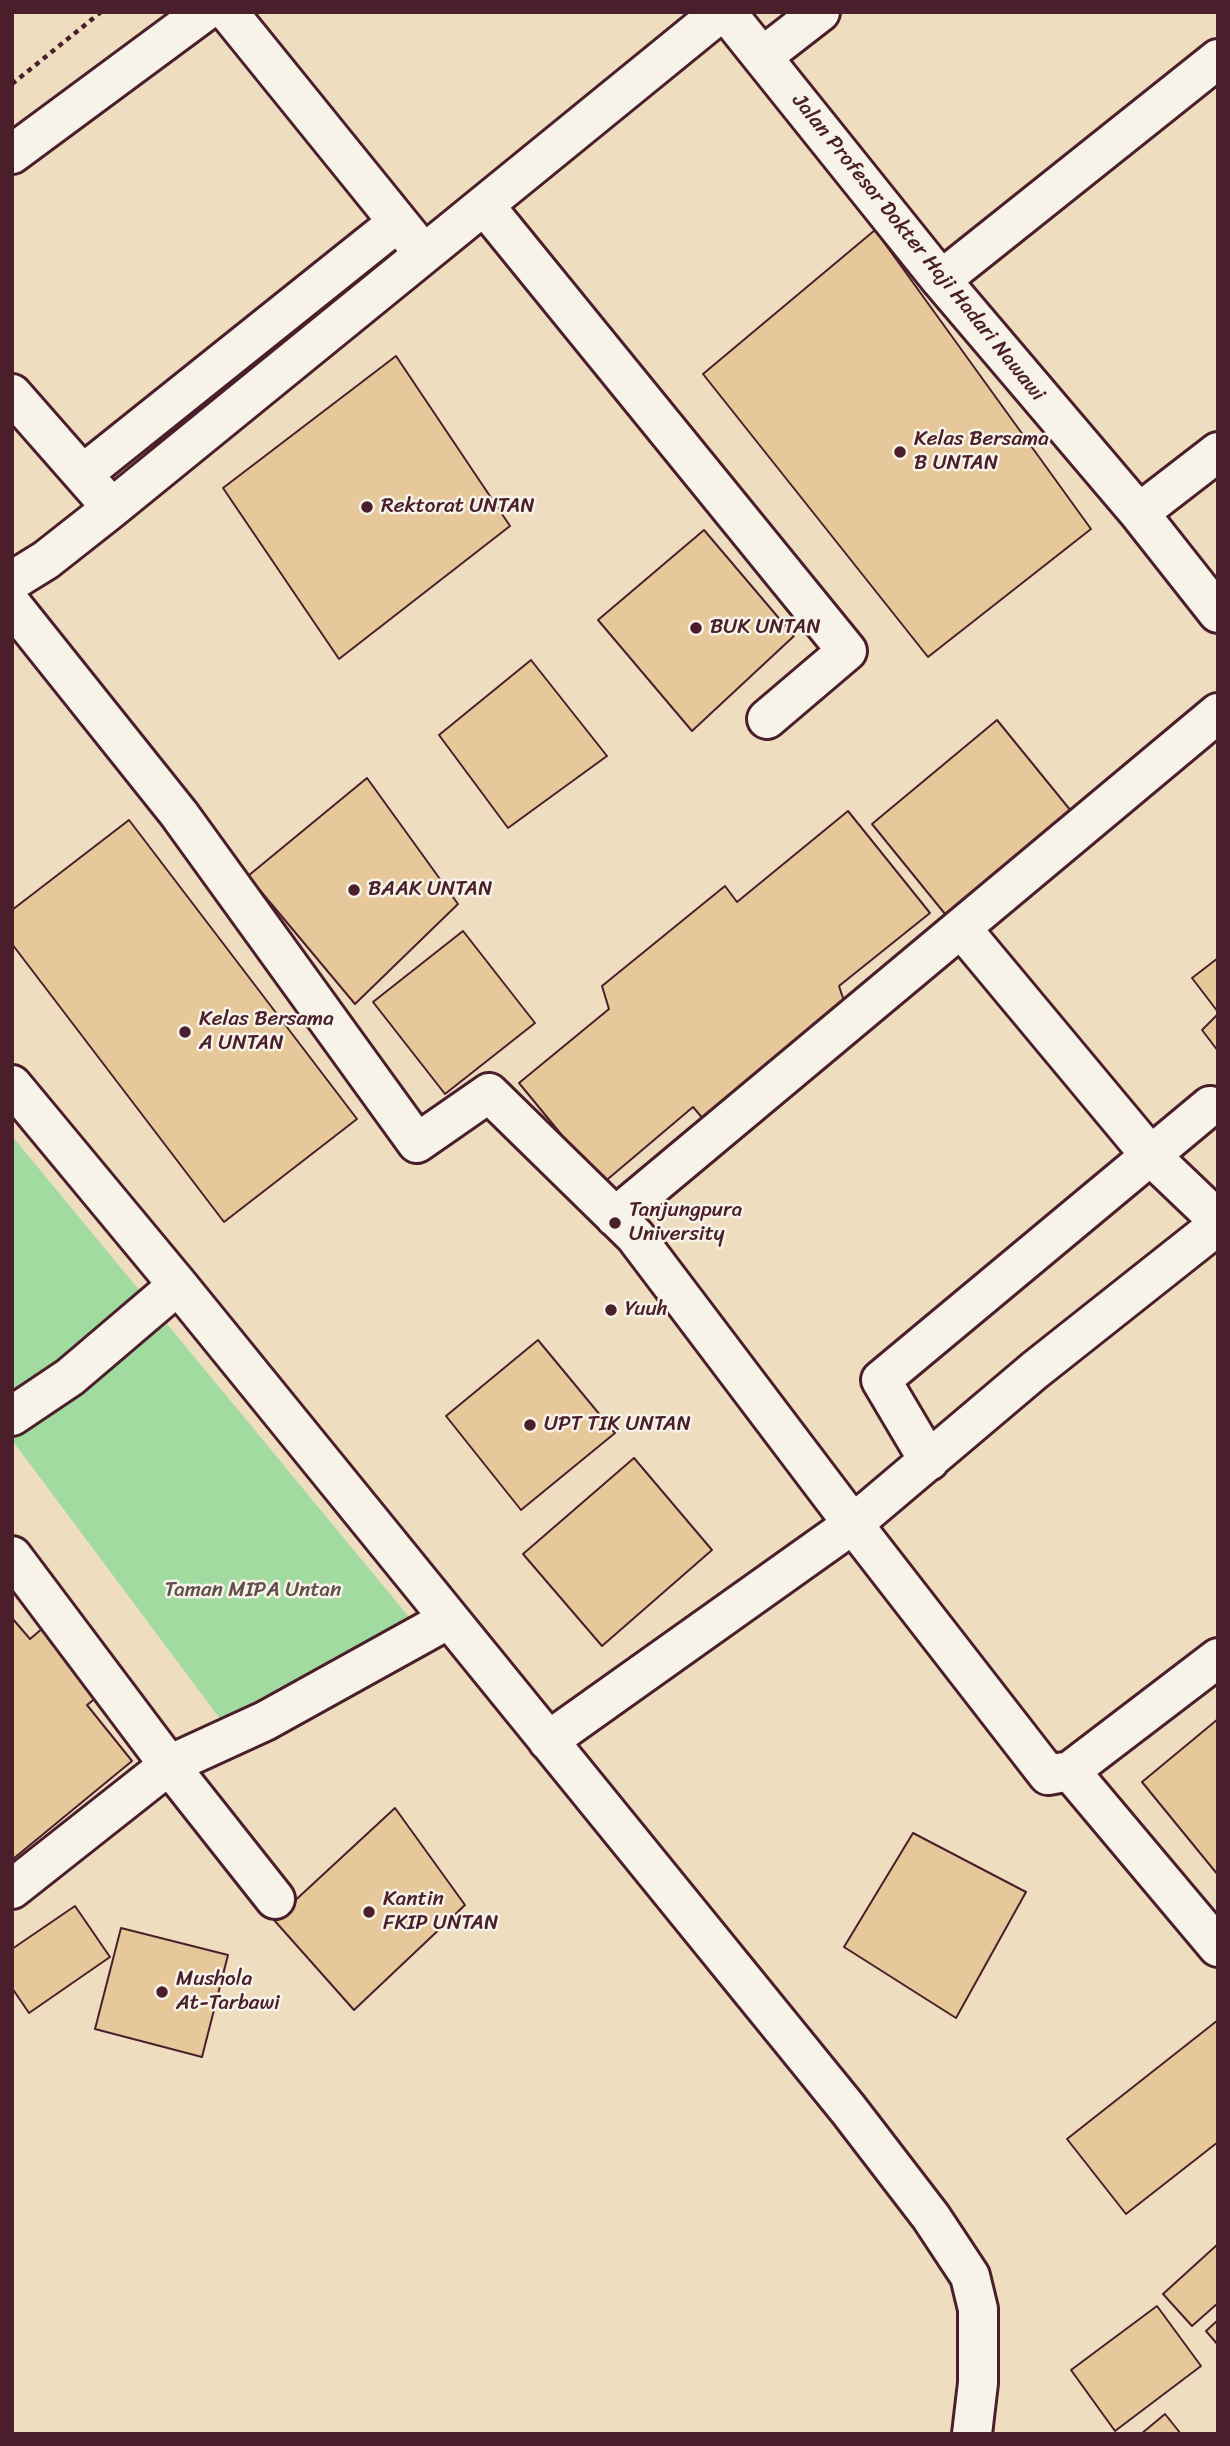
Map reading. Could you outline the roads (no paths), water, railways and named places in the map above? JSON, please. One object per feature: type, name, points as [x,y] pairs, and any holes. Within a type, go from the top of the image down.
[{"type":"lane","points":[[12,153],[204,12]]},
{"type":"lane","points":[[228,12],[424,254]]},
{"type":"lane","points":[[12,581],[46,560],[113,508],[721,12]]},
{"type":"lane","name":"Jalan Profesor Dokter Haji Hadari Nawawi","points":[[726,12],[941,280],[1139,513],[1218,613]]},
{"type":"lane","points":[[762,57],[820,12]]},
{"type":"lane","points":[[941,280],[1218,59]]},
{"type":"lane","points":[[484,205],[847,651],[767,719]]},
{"type":"lane","points":[[83,474],[398,222]]},
{"type":"lane","points":[[12,394],[113,508]]},
{"type":"lane","points":[[1139,513],[1218,452]]},
{"type":"lane","points":[[12,605],[179,814],[417,1143],[489,1093],[635,1236],[853,1524],[1048,1775],[1070,1771],[1218,1658]]},
{"type":"lane","points":[[615,1217],[1218,713]]},
{"type":"lane","points":[[548,1741],[853,1524],[1035,1370],[1218,1223],[1151,1156],[961,928]]},
{"type":"lane","points":[[12,1085],[178,1285],[848,2109],[931,2217],[970,2276],[978,2309],[978,2383],[972,2434]]},
{"type":"lane","points":[[929,1461],[881,1380],[1210,1107]]},
{"type":"lane","points":[[12,1416],[69,1377],[178,1285]]},
{"type":"lane","points":[[12,1556],[169,1765],[275,1899]]},
{"type":"lane","points":[[12,1889],[169,1765],[265,1721],[449,1619]]},
{"type":"lane","points":[[1070,1771],[1218,1947]]},
{"type":"place","name":"Kelas Bersama B UNTAN","points":[[900,452]]},
{"type":"place","name":"Rektorat UNTAN","points":[[367,507]]},
{"type":"place","name":"BUK UNTAN","points":[[696,628]]},
{"type":"place","name":"BAAK UNTAN","points":[[354,890]]},
{"type":"place","name":"Kelas Bersama A UNTAN","points":[[185,1032]]},
{"type":"place","name":"Tanjungpura University","points":[[615,1223]]},
{"type":"place","name":"Yuuh","points":[[611,1310]]},
{"type":"place","name":"UPT TIK UNTAN","points":[[530,1425]]},
{"type":"place","name":"Kantin FKIP UNTAN","points":[[369,1912]]},
{"type":"place","name":"Mushola At-Tarbawi","points":[[162,1992]]},
{"type":"park label","name":"Taman MIPA Untan","points":[[253,1591]]}]
